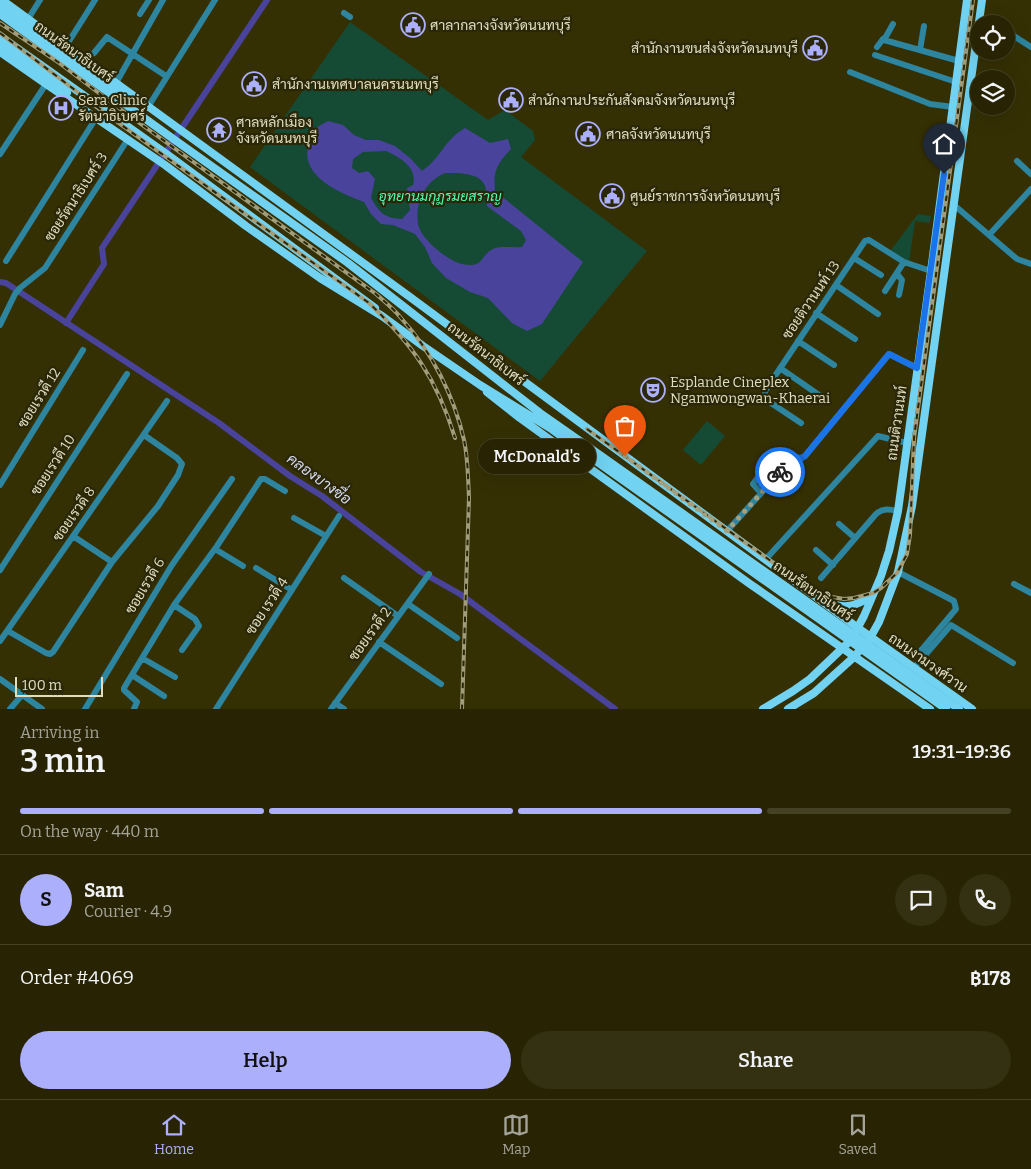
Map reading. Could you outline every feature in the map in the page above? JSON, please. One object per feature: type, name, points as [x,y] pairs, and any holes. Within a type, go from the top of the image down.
[{"type":"main road","name":"ถนนรัตนาธิเบศร์","points":[[2,0],[296,214],[870,638]]},
{"type":"main road","name":"ถนนติวานนท์","points":[[762,709],[793,692],[823,668],[851,640],[872,596],[889,551],[898,511],[967,0]]},
{"type":"main road","name":"ถนนติวานนท์","points":[[980,15],[982,0]]},
{"type":"main road","points":[[0,7],[134,102],[150,108]]},
{"type":"main road","name":"ถนนรัตนาธิเบศร์","points":[[0,14],[348,263],[588,451],[946,709]]},
{"type":"main road","name":"ถนนรัตนาธิเบศร์","points":[[0,36],[356,292],[382,316]]},
{"type":"main road","points":[[0,44],[108,124],[114,131]]},
{"type":"main road","name":"ถนนรัตนาธิเบศร์","points":[[3,53],[114,131],[165,164],[246,226],[320,278],[382,316],[480,385],[588,451],[959,709]]},
{"type":"main road","name":"ถนนติวานนท์","points":[[788,709],[814,693],[855,655],[870,638],[880,622],[898,572],[911,514],[973,60]]},
{"type":"main road","points":[[163,117],[174,140]]},
{"type":"main road","name":"ถนนรัตนาธิเบศร์","points":[[480,385],[494,399],[750,584],[843,649],[855,655]]},
{"type":"main road","points":[[911,409],[925,412]]},
{"type":"main road","points":[[750,584],[763,586],[771,580],[772,570],[766,561]]},
{"type":"main road","points":[[796,583],[799,594],[806,605],[846,634],[851,640],[855,655],[930,709]]},
{"type":"main road","points":[[807,592],[836,606],[845,607],[860,603],[872,596]]},
{"type":"main road","points":[[857,630],[864,645],[900,676],[907,693]]},
{"type":"main road","name":"ถนนงามวงศ์วาน","points":[[870,638],[972,709]]},
{"type":"street","points":[[28,19],[40,0]]},
{"type":"street","points":[[66,46],[95,0]]},
{"type":"street","points":[[140,14],[149,0]]},
{"type":"street","points":[[150,108],[166,76],[215,0]]},
{"type":"street","points":[[116,82],[160,1]]},
{"type":"street","points":[[877,47],[893,24]]},
{"type":"street","points":[[920,50],[924,26]]},
{"type":"street","points":[[94,53],[106,37],[166,76]]},
{"type":"street","points":[[1015,37],[1031,47]]},
{"type":"street","points":[[883,39],[959,61]]},
{"type":"street","points":[[0,63],[3,53]]},
{"type":"street","points":[[875,55],[956,82]]},
{"type":"street","points":[[850,72],[930,104],[953,107]]},
{"type":"street","points":[[0,154],[46,84]]},
{"type":"street","points":[[6,261],[96,118]]},
{"type":"street","name":"ซอยรัตนาธิเบศร์ 3","points":[[0,325],[15,294],[45,268],[128,140]]},
{"type":"street","points":[[1017,162],[1031,174]]},
{"type":"street","points":[[989,235],[1031,190]]},
{"type":"street","points":[[954,205],[1016,260],[1031,264]]},
{"type":"street","name":"ซอยติวานนท์ 13","points":[[801,423],[765,399],[764,391],[865,241],[869,240],[904,262],[931,271]]},
{"type":"street","points":[[854,258],[880,275]]},
{"type":"street","points":[[885,291],[904,262]]},
{"type":"street","points":[[897,274],[902,280],[899,295]]},
{"type":"street","points":[[836,285],[878,314]]},
{"type":"street","points":[[816,313],[855,338]]},
{"type":"street","points":[[798,341],[834,365]]},
{"type":"street","name":"ซอยเรวดี 12","points":[[0,485],[83,350]]},
{"type":"street","points":[[727,531],[792,458],[802,458],[805,456],[889,354],[917,368]]},
{"type":"street","points":[[780,368],[819,395]]},
{"type":"street","name":"ซอยเรวดี 10","points":[[0,570],[127,374]]},
{"type":"street","name":"ซอยเรวดี 8","points":[[0,641],[167,401]]},
{"type":"street","points":[[8,631],[46,653],[50,654],[53,652],[112,562],[158,506],[182,467],[181,462],[177,458],[144,435]]},
{"type":"street","points":[[766,561],[878,436],[907,443]]},
{"type":"street","points":[[761,493],[753,484],[764,469]]},
{"type":"street","name":"ซอยเรวดี 6","points":[[85,709],[172,565],[232,479]]},
{"type":"street","points":[[134,709],[137,702],[124,688],[174,605],[215,549],[261,479],[265,479],[285,491]]},
{"type":"street","points":[[821,578],[880,510],[898,511]]},
{"type":"street","name":"ซอย เรวดี 4","points":[[216,709],[339,516]]},
{"type":"street","points":[[294,518],[326,536]]},
{"type":"street","points":[[839,524],[855,538]]},
{"type":"street","points":[[73,536],[112,562]]},
{"type":"street","points":[[215,549],[243,566]]},
{"type":"street","points":[[816,550],[833,565]]},
{"type":"street","points":[[256,568],[292,590]]},
{"type":"street","points":[[898,572],[954,601],[956,609],[919,653]]},
{"type":"street","name":"ซอยเรวดี 2","points":[[333,706],[429,574]]},
{"type":"street","points":[[344,578],[398,616]]},
{"type":"street","points":[[1014,584],[1031,593]]},
{"type":"street","points":[[408,604],[457,638]]},
{"type":"street","points":[[174,605],[195,619],[199,626],[182,650]]},
{"type":"street","points":[[914,668],[951,625],[1013,664]]},
{"type":"street","points":[[379,642],[441,684]]},
{"type":"street","points":[[142,658],[174,677]]},
{"type":"street","points":[[132,675],[164,696]]},
{"type":"street","points":[[1,683],[42,709]]},
{"type":"street","points":[[10,709],[22,695]]},
{"type":"street","points":[[333,706],[344,709]]},
{"type":"green space","name":"อุทยานมกุฎรมยสราญ","points":[[350,22],[488,120],[505,110],[533,131],[535,140],[521,157],[647,251],[540,381],[250,167]]},
{"type":"green space","points":[[918,214],[931,216],[930,223],[915,221],[909,262],[891,250]]},
{"type":"green space","points":[[707,421],[725,436],[701,465],[683,450]]},
{"type":"shaded area","points":[[328,121],[343,125],[354,135],[366,140],[379,140],[395,146],[422,171],[429,166],[452,138],[465,128],[490,143],[508,139],[511,149],[502,159],[495,173],[495,191],[583,262],[542,324],[527,331],[512,323],[488,298],[470,292],[446,278],[432,263],[425,247],[415,234],[393,225],[381,224],[371,214],[364,202],[344,194],[323,182],[315,174],[307,155],[313,132],[317,127]],"holes":[[[386,151],[397,156],[407,164],[413,173],[413,185],[407,188],[410,210],[402,219],[387,216],[380,211],[371,198],[375,179],[368,171],[359,173],[352,168],[353,159],[363,152]],[[445,173],[468,174],[482,181],[486,188],[487,206],[521,231],[526,240],[522,247],[494,248],[480,262],[474,265],[456,262],[435,248],[420,229],[417,215],[418,207],[427,187]]]},
{"type":"waterway","points":[[66,323],[104,264],[102,248],[267,0]]},
{"type":"waterway","name":"คลองบางซื่อ","points":[[0,282],[6,283],[219,423],[290,476],[322,496],[421,572],[460,594],[615,709]]},
{"type":"railway","points":[[587,429],[796,579],[826,596],[844,599],[873,593],[897,573],[907,554],[910,535],[914,438],[973,0]]},
{"type":"railway","points":[[0,23],[58,62],[376,294],[398,315],[423,345],[440,375],[454,407],[464,440],[468,469],[469,498],[462,709]]},
{"type":"railway","points":[[0,33],[109,116],[369,303],[385,318],[422,364],[440,398],[455,438]]},
{"type":"way so far","points":[[625,456],[727,531],[780,472]]},
{"type":"place","name":"ศาลากลางจังหวัดนนทบุรี","points":[[413,25]]},
{"type":"place","name":"สำนักงานขนส่งจังหวัดนนทบุรี","points":[[815,48]]},
{"type":"place","name":"สำนักงานเทศบาลนครนนทบุรี","points":[[254,84]]},
{"type":"place","name":"สำนักงานประกันสังคมจังหวัดนนทบุรี","points":[[511,100]]},
{"type":"place","name":"Sera Clinic รัตนาธิเบศร์","points":[[61,108]]},
{"type":"place","name":"ศาลหลักเมือง จังหวัดนนทบุรี","points":[[219,130]]},
{"type":"place","name":"ศาลจังหวัดนนทบุรี","points":[[588,134]]},
{"type":"place","name":"ศูนย์ราชการจังหวัดนนทบุรี","points":[[612,196]]},
{"type":"place","name":"Esplande Cineplex Ngamwongwan-Khaerai","points":[[653,390]]},
{"type":"place","name":"McDonald's","points":[[625,456]]},
{"type":"route","points":[[780,472],[794,457],[802,458],[805,456],[889,354],[917,368],[944,174]]}]
